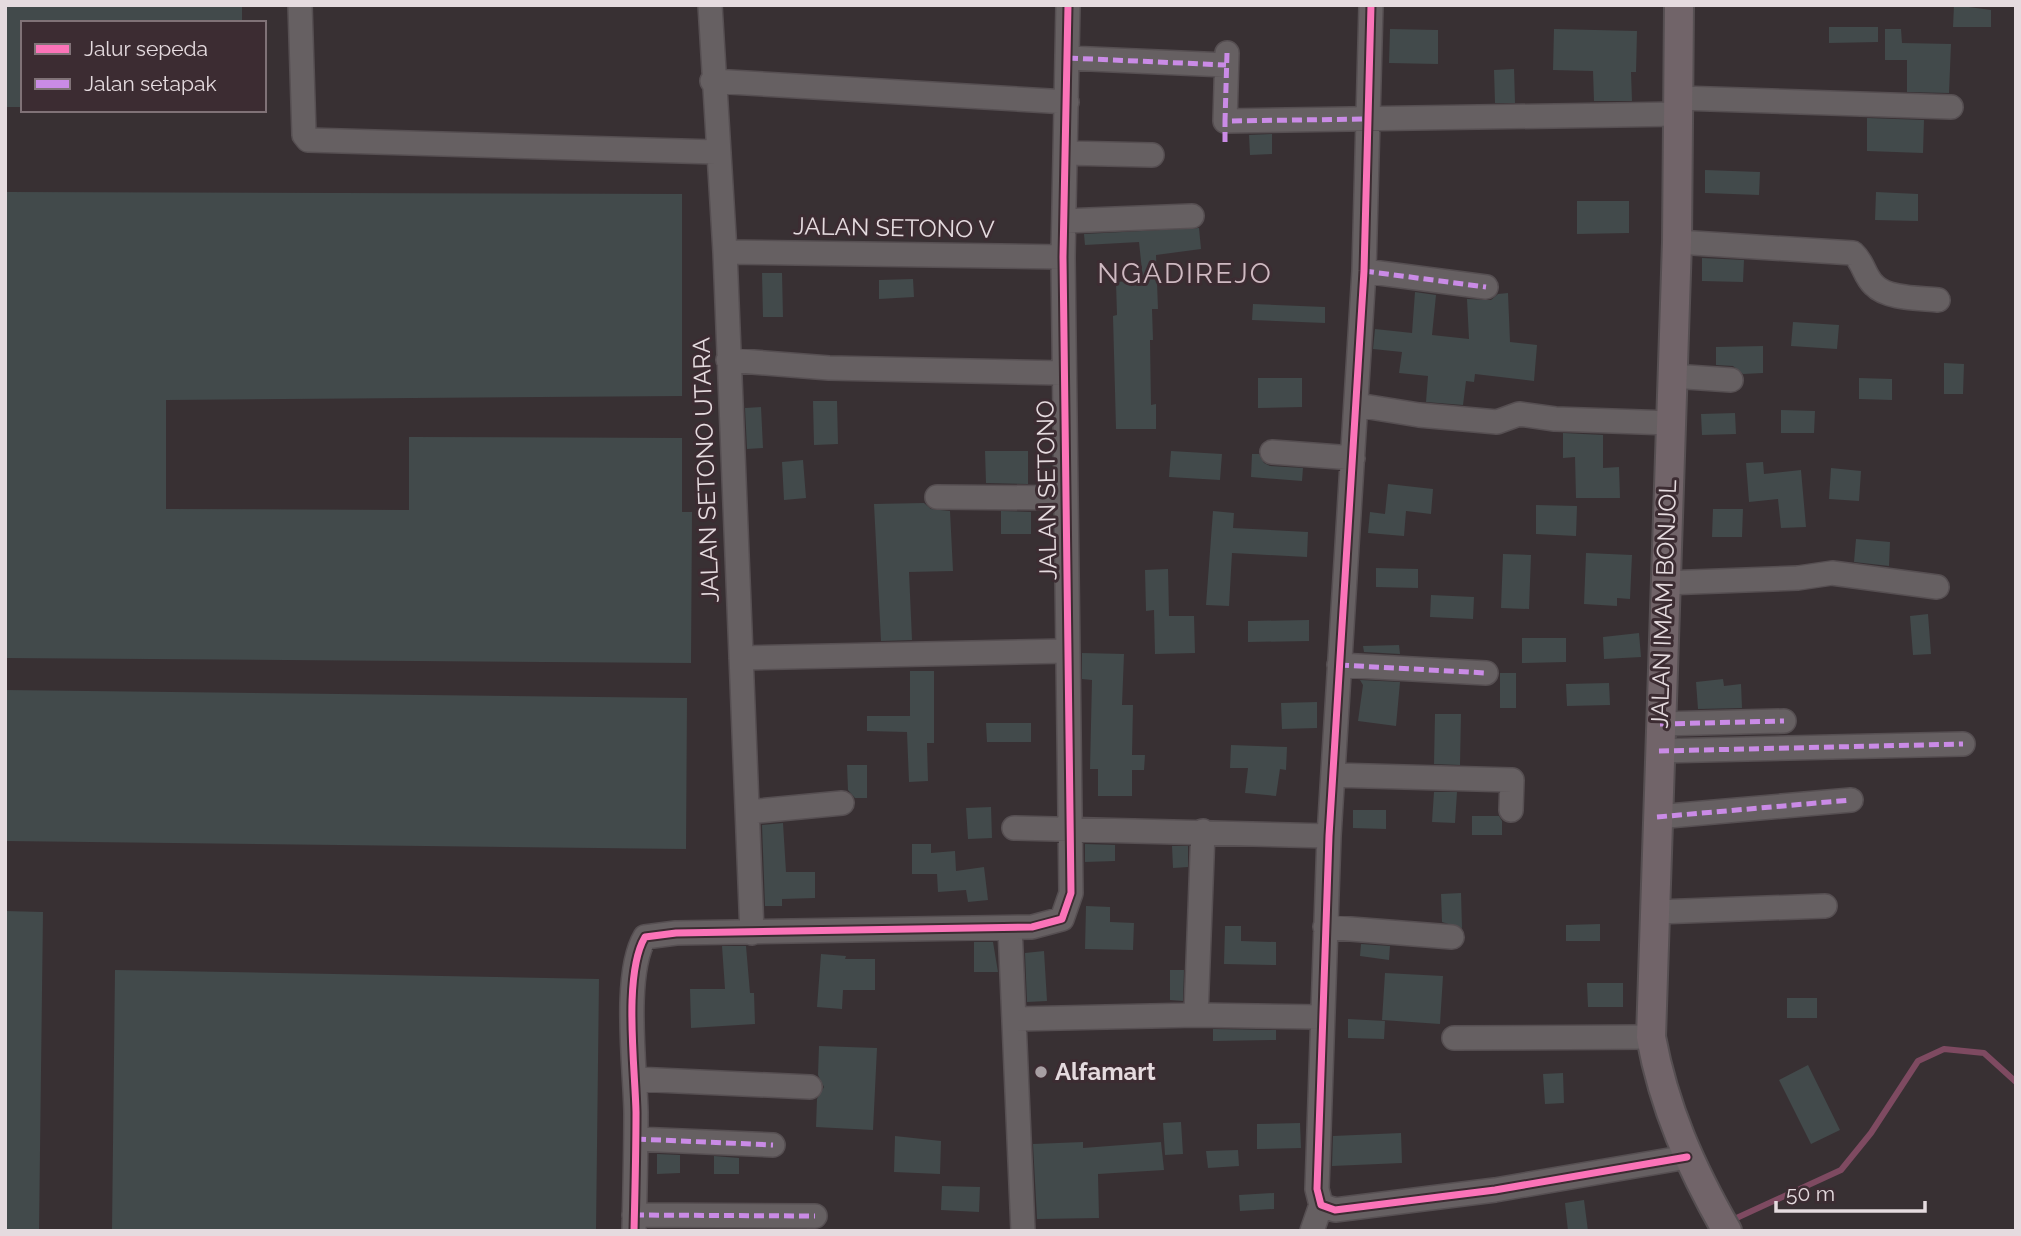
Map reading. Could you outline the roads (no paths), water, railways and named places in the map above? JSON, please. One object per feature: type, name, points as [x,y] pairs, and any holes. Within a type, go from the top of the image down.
[{"type":"main road","name":"JALAN IMAM BONJOL","points":[[1679,5],[1677,242],[1651,1037],[1668,1110],[1705,1194],[1727,1231]]},
{"type":"street","points":[[300,5],[306,139],[716,152]]},
{"type":"street","name":"JALAN SETONO UTARA","points":[[710,5],[716,152],[725,252],[752,933]]},
{"type":"street","name":"JALAN SETONO","points":[[1010,928],[1042,925],[1062,919],[1071,893],[1063,257],[1068,5]]},
{"type":"street","points":[[1311,1231],[1321,1205],[1317,1189],[1321,1017],[1329,836],[1364,271],[1371,5]]},
{"type":"street","points":[[1068,58],[1227,59],[1225,132],[1369,119],[1680,106],[1951,107]]},
{"type":"street","points":[[712,81],[1067,102]]},
{"type":"street","points":[[1066,153],[1152,155]]},
{"type":"street","points":[[1064,221],[1192,216]]},
{"type":"street","points":[[1677,242],[1853,253],[1862,261],[1872,284],[1883,292],[1938,300]]},
{"type":"street","name":"JALAN SETONO V","points":[[725,252],[1063,257]]},
{"type":"street","points":[[1364,271],[1486,287]]},
{"type":"street","points":[[728,360],[829,369],[1065,373]]},
{"type":"street","points":[[1672,376],[1731,380]]},
{"type":"street","points":[[1357,405],[1419,415],[1497,422],[1519,414],[1555,419],[1670,423]]},
{"type":"street","points":[[1272,452],[1353,458]]},
{"type":"street","points":[[937,497],[1066,498]]},
{"type":"street","points":[[1664,583],[1798,578],[1832,573],[1937,587]]},
{"type":"street","points":[[741,658],[1067,652]]},
{"type":"street","points":[[1339,665],[1486,673]]},
{"type":"street","points":[[1660,737],[1784,722]]},
{"type":"street","points":[[1660,737],[1963,744]]},
{"type":"street","points":[[1333,775],[1512,780],[1511,810]]},
{"type":"street","points":[[1657,817],[1850,800]]},
{"type":"street","points":[[748,812],[842,803]]},
{"type":"street","points":[[1014,828],[1329,836]]},
{"type":"street","points":[[1196,1015],[1203,831]]},
{"type":"street","points":[[1657,912],[1825,906]]},
{"type":"street","points":[[1325,927],[1452,937]]},
{"type":"street","points":[[816,1216],[634,1223],[636,1139],[633,979],[637,951],[645,937],[676,933],[1010,928],[1023,1231]]},
{"type":"street","points":[[1014,1019],[1196,1015],[1321,1017]]},
{"type":"street","points":[[1454,1038],[1651,1037]]},
{"type":"street","points":[[635,1079],[810,1087]]},
{"type":"street","points":[[636,1139],[773,1145]]},
{"type":"street","points":[[1321,1205],[1335,1210],[1482,1192],[1687,1157]]},
{"type":"waterway","points":[[1730,1221],[1841,1170],[1871,1133],[1918,1061],[1944,1049],[1984,1053],[2016,1082]]},
{"type":"place","name":"Alfamart","points":[[1041,1072]]},
{"type":"district","name":"NGADIREJO","points":[[1185,273]]}]
